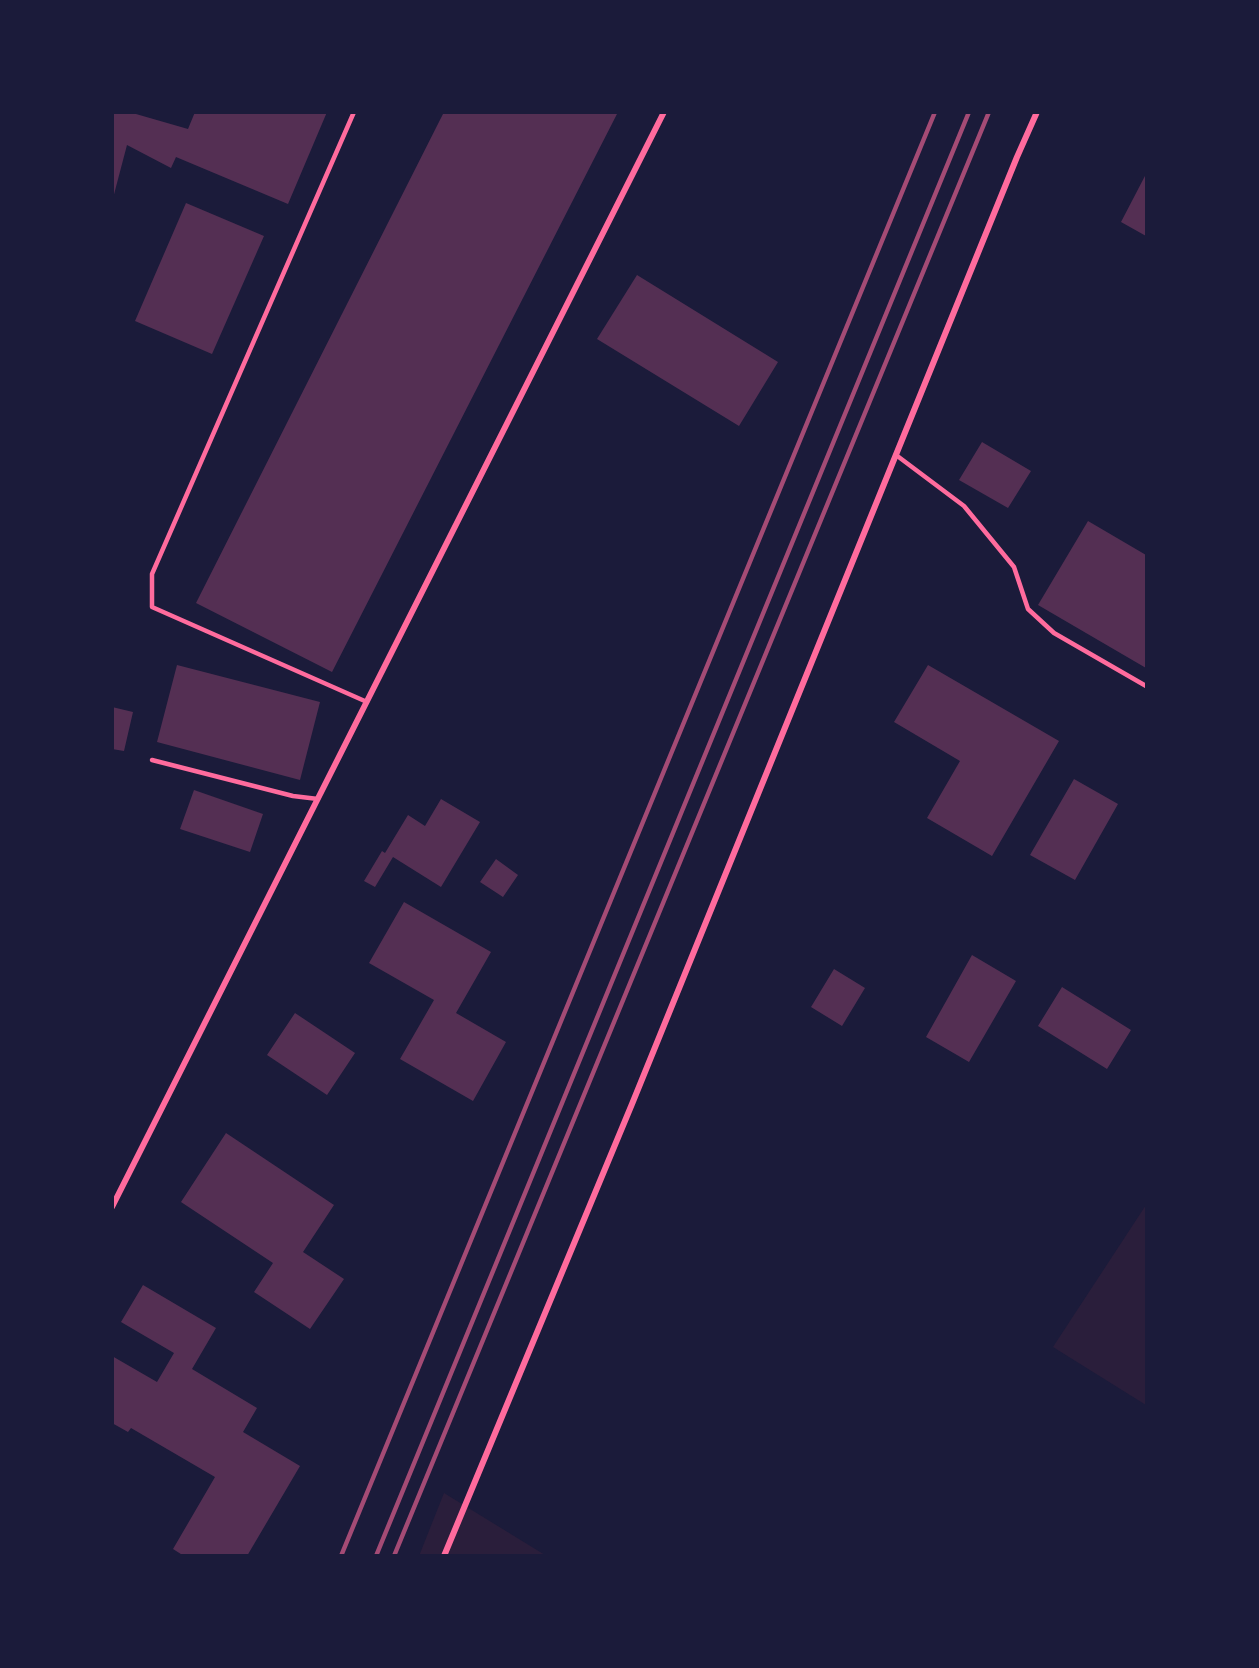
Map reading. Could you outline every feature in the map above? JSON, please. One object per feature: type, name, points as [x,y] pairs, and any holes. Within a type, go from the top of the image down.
[{"type":"street","points":[[112,1207],[664,112]]},
{"type":"street","points":[[444,1556],[637,1093],[1037,112]]},
{"type":"lane","points":[[354,112],[152,574],[152,607],[367,702]]},
{"type":"lane","points":[[896,455],[964,506],[1014,567],[1028,609],[1054,633],[1146,686]]},
{"type":"lane","points":[[152,760],[293,796],[318,799]]},
{"type":"shaded area","points":[[1146,1205],[1146,1405],[1053,1347]]},
{"type":"shaded area","points":[[444,1493],[545,1555],[419,1556]]},
{"type":"building","points":[[112,112],[129,112],[188,129],[195,112],[327,112],[288,204],[176,157],[171,168],[127,145],[112,202]]},
{"type":"building","points":[[444,112],[618,112],[332,672],[196,603]]},
{"type":"building","points":[[1146,174],[1146,236],[1121,222]]},
{"type":"building","points":[[186,203],[264,236],[212,354],[135,321]]},
{"type":"building","points":[[637,275],[778,362],[739,426],[597,339]]},
{"type":"building","points":[[982,442],[1031,471],[1008,508],[959,480]]},
{"type":"building","points":[[1088,521],[1146,555],[1146,668],[1038,605]]},
{"type":"building","points":[[177,665],[320,702],[300,780],[157,742]]},
{"type":"building","points":[[928,665],[1059,741],[992,856],[927,818],[960,761],[894,722]]},
{"type":"building","points":[[112,707],[133,712],[124,751],[112,749]]},
{"type":"building","points":[[1074,779],[1118,804],[1075,880],[1030,855]]},
{"type":"building","points":[[194,790],[263,814],[250,852],[180,829]]},
{"type":"building","points":[[441,799],[480,822],[441,887],[393,857],[375,887],[364,881],[382,851],[385,853],[408,815],[425,826]]},
{"type":"building","points":[[496,859],[518,875],[503,897],[480,882]]},
{"type":"building","points":[[404,902],[491,952],[456,1013],[506,1042],[473,1101],[400,1059],[434,1000],[369,963]]},
{"type":"building","points":[[972,955],[1016,981],[969,1062],[926,1037]]},
{"type":"building","points":[[834,969],[865,988],[842,1026],[811,1007]]},
{"type":"building","points":[[1062,987],[1131,1030],[1107,1069],[1038,1026]]},
{"type":"building","points":[[295,1013],[355,1053],[327,1095],[267,1055]]},
{"type":"building","points":[[226,1133],[334,1205],[303,1252],[344,1279],[310,1329],[254,1292],[273,1263],[181,1202]]},
{"type":"building","points":[[143,1285],[216,1328],[192,1369],[257,1408],[243,1432],[300,1466],[247,1556],[184,1556],[173,1549],[215,1477],[131,1428],[128,1432],[112,1423],[112,1356],[157,1382],[174,1353],[121,1322]]},
{"type":"railway","points":[[341,1556],[935,112]]},
{"type":"railway","points":[[376,1556],[969,112]]},
{"type":"railway","points":[[394,1556],[989,112]]}]
